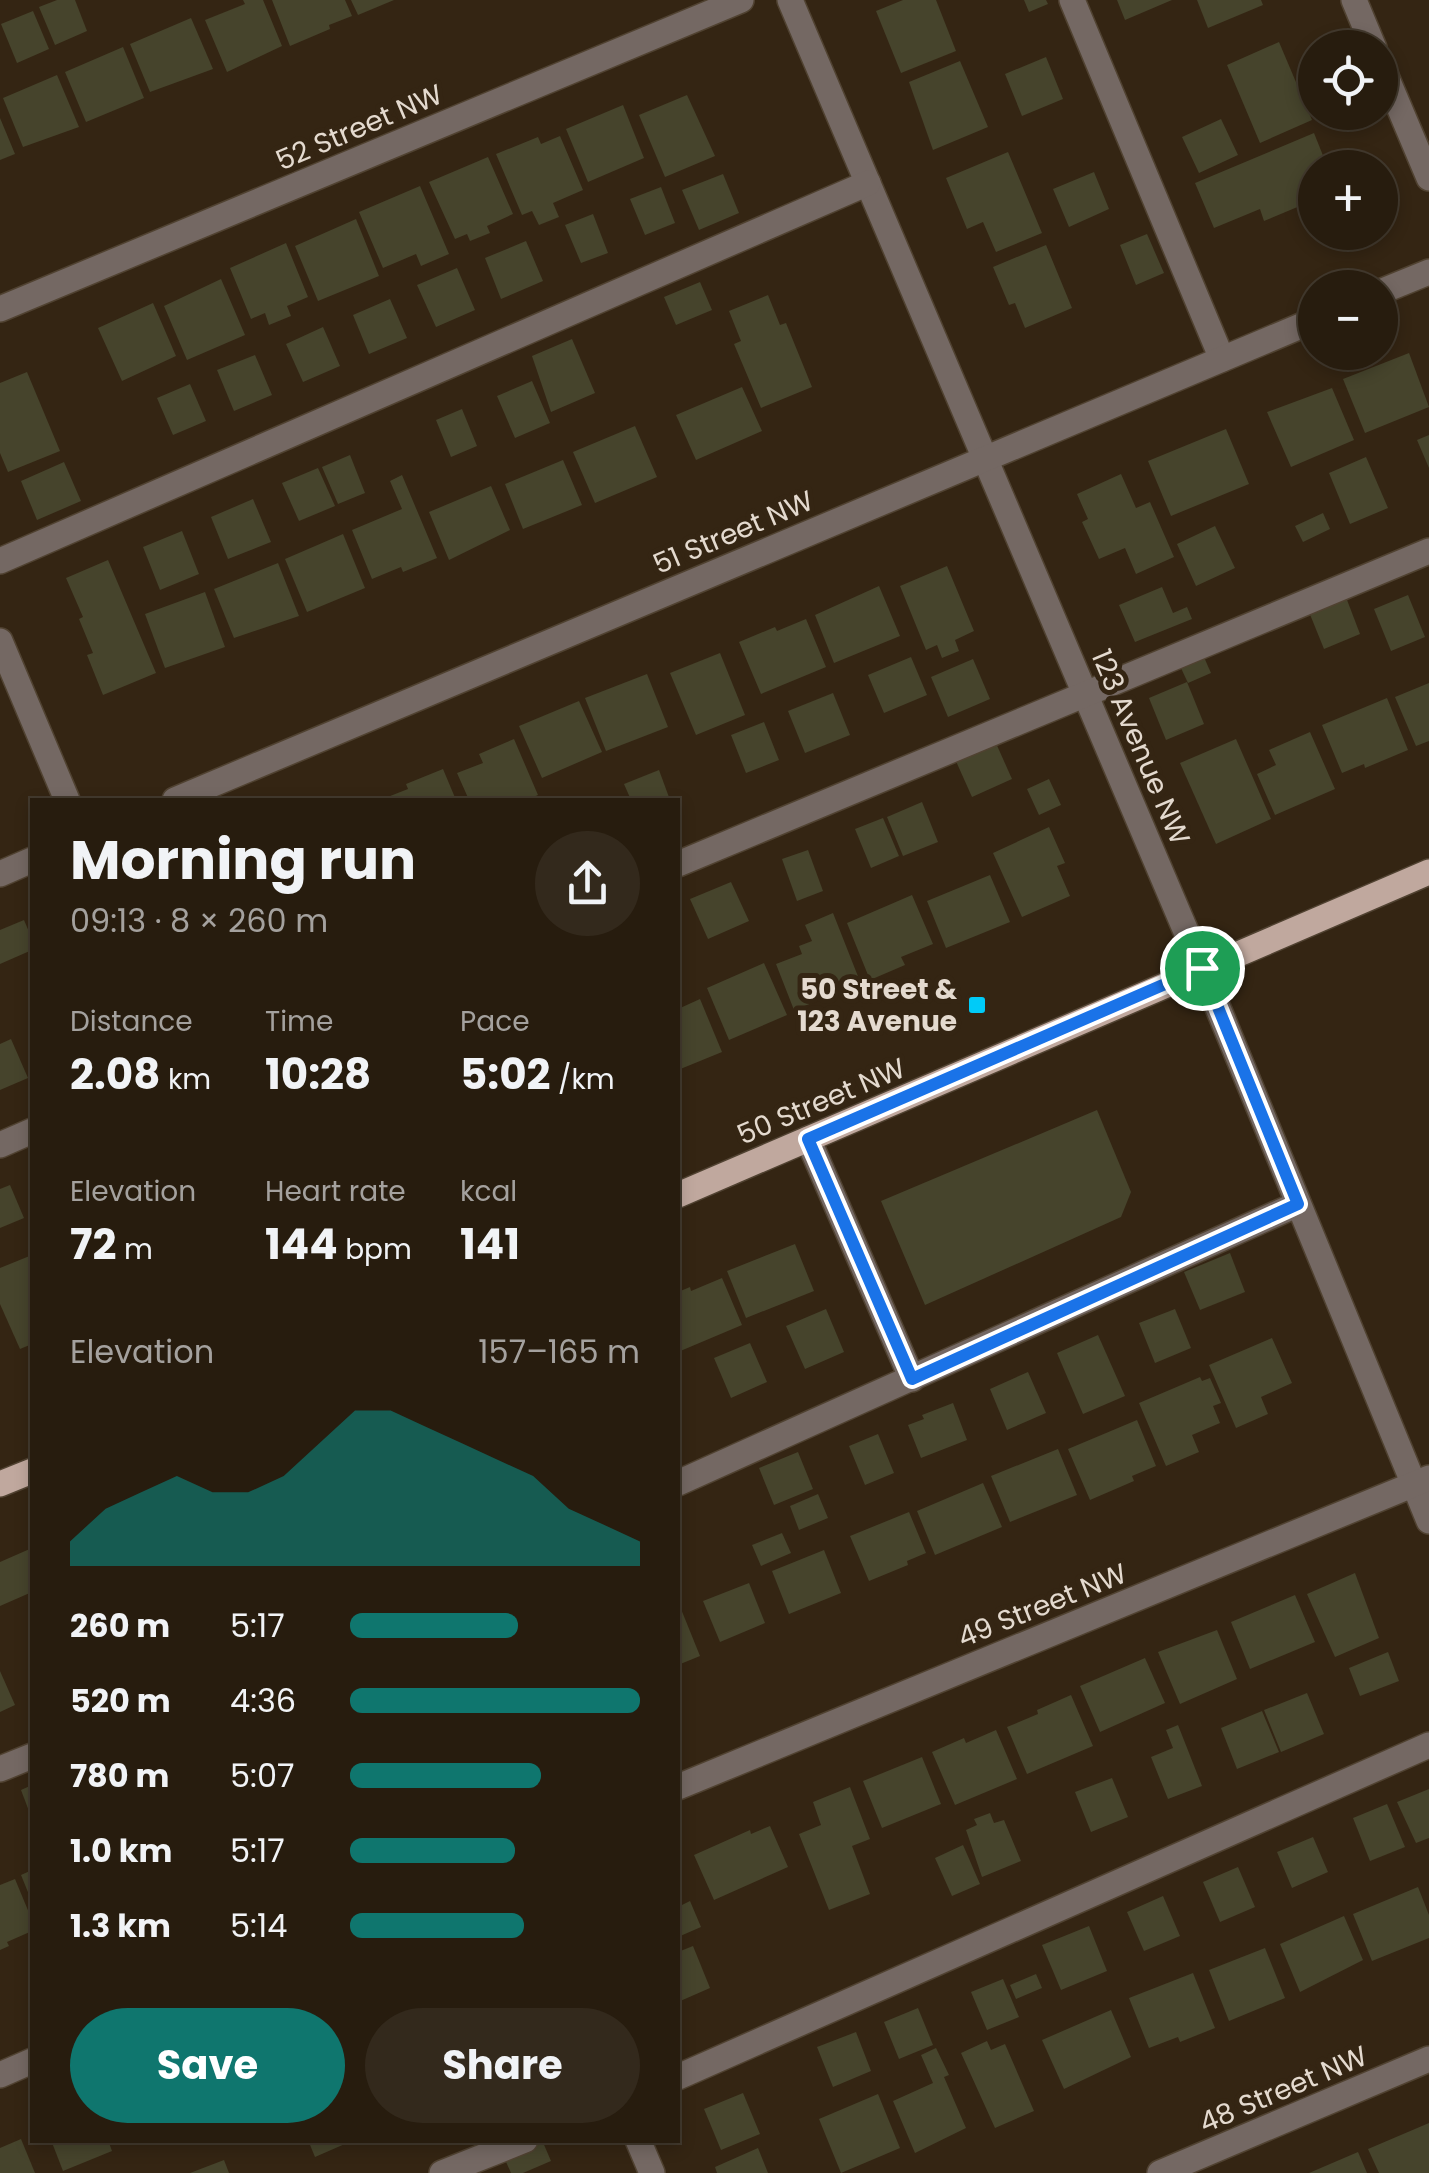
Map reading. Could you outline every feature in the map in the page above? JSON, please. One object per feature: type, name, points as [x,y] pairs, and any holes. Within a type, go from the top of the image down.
[{"type":"main road","name":"50 Street NW","points":[[680,1194],[1429,872]]},
{"type":"main road","points":[[0,1484],[30,1471]]},
{"type":"street","name":"52 Street NW","points":[[0,309],[741,0]]},
{"type":"street","name":"123 Avenue NW","points":[[790,0],[1202,968],[1298,1204],[1421,1481],[1429,1522]]},
{"type":"street","points":[[1072,0],[1222,359]]},
{"type":"street","points":[[1354,0],[1366,30]]},
{"type":"street","points":[[1398,105],[1429,178]]},
{"type":"street","points":[[0,561],[868,183]]},
{"type":"street","points":[[1398,285],[1429,272]]},
{"type":"street","name":"51 Street NW","points":[[180,798],[1298,327]]},
{"type":"street","points":[[680,863],[1429,551]]},
{"type":"street","points":[[0,641],[66,798]]},
{"type":"street","points":[[0,874],[30,861]]},
{"type":"street","points":[[0,1145],[30,1132]]},
{"type":"street","points":[[808,1139],[912,1379]]},
{"type":"street","points":[[680,1483],[1298,1204]]},
{"type":"street","name":"49 Street NW","points":[[680,1786],[1421,1481]]},
{"type":"street","points":[[680,2076],[1429,1745]]},
{"type":"street","points":[[0,1770],[30,1757]]},
{"type":"street","name":"48 Street NW","points":[[1160,2173],[1429,2059]]},
{"type":"street","points":[[0,2075],[30,2062]]},
{"type":"street","points":[[442,2173],[517,2143]]},
{"type":"street","points":[[639,2143],[652,2173]]},
{"type":"building","points":[[57,0],[75,0],[87,31],[55,45],[39,7]]},
{"type":"building","points":[[243,0],[263,0],[282,46],[227,72],[205,20],[245,4]]},
{"type":"building","points":[[272,0],[345,0],[352,16],[290,46]]},
{"type":"building","points":[[351,0],[394,0],[358,15]]},
{"type":"building","points":[[903,0],[936,0],[956,51],[901,73],[876,11]]},
{"type":"building","points":[[1024,0],[1046,0],[1048,4],[1029,12]]},
{"type":"building","points":[[1117,0],[1172,0],[1125,20]]},
{"type":"building","points":[[1197,0],[1261,0],[1263,5],[1208,28]]},
{"type":"building","points":[[33,11],[49,49],[17,63],[1,24]]},
{"type":"building","points":[[191,18],[213,69],[150,92],[130,44]]},
{"type":"building","points":[[1279,42],[1298,87],[1298,126],[1260,143],[1227,65]]},
{"type":"building","points":[[123,47],[144,98],[86,122],[65,72]]},
{"type":"building","points":[[1046,57],[1063,99],[1022,116],[1005,74]]},
{"type":"building","points":[[960,61],[988,127],[933,150],[909,82]]},
{"type":"building","points":[[57,75],[79,127],[23,147],[3,98]]},
{"type":"building","points":[[687,95],[715,156],[665,177],[639,115]]},
{"type":"building","points":[[623,105],[644,158],[588,182],[566,129]]},
{"type":"building","points":[[0,118],[15,154],[0,160]]},
{"type":"building","points":[[1221,119],[1238,155],[1199,173],[1182,137]]},
{"type":"building","points":[[1314,133],[1321,150],[1298,150],[1298,207],[1264,221],[1260,209],[1214,228],[1195,183]]},
{"type":"building","points":[[560,136],[583,190],[553,203],[559,217],[539,225],[532,211],[522,215],[496,154],[538,137],[541,144]]},
{"type":"building","points":[[1008,152],[1042,233],[996,252],[983,222],[967,229],[946,178]]},
{"type":"building","points":[[488,157],[513,214],[487,226],[490,233],[470,241],[467,234],[455,239],[429,182]]},
{"type":"building","points":[[1094,172],[1109,209],[1069,227],[1053,189]]},
{"type":"building","points":[[723,174],[739,213],[699,230],[682,190]]},
{"type":"building","points":[[420,186],[449,254],[421,266],[416,254],[383,268],[359,212]]},
{"type":"building","points":[[661,187],[675,223],[645,235],[630,199]]},
{"type":"building","points":[[593,214],[608,253],[581,263],[565,225]]},
{"type":"building","points":[[356,219],[379,276],[318,301],[295,246]]},
{"type":"building","points":[[1147,234],[1164,273],[1136,285],[1120,245]]},
{"type":"building","points":[[526,241],[543,281],[501,299],[485,258]]},
{"type":"building","points":[[286,243],[308,297],[287,306],[291,316],[269,325],[265,313],[251,319],[230,268]]},
{"type":"building","points":[[1046,245],[1072,308],[1025,328],[1015,303],[1009,305],[993,267]]},
{"type":"building","points":[[457,268],[475,310],[436,327],[417,285]]},
{"type":"building","points":[[221,279],[245,335],[187,360],[164,306]]},
{"type":"building","points":[[700,282],[712,310],[676,325],[664,297]]},
{"type":"building","points":[[768,295],[780,325],[786,323],[812,387],[761,408],[734,344],[741,341],[729,311]]},
{"type":"building","points":[[390,299],[407,338],[369,354],[353,315]]},
{"type":"building","points":[[153,303],[176,356],[122,381],[98,328]]},
{"type":"building","points":[[323,327],[340,366],[303,382],[286,344]]},
{"type":"building","points":[[572,339],[595,393],[551,412],[532,356]]},
{"type":"building","points":[[1409,353],[1429,407],[1365,433],[1343,379],[1366,370],[1398,370],[1398,357]]},
{"type":"building","points":[[255,355],[272,395],[234,411],[217,370]]},
{"type":"building","points":[[27,372],[60,451],[8,472],[0,453],[0,383]]},
{"type":"building","points":[[532,381],[550,423],[515,438],[497,396]]},
{"type":"building","points":[[190,384],[206,421],[173,435],[157,398]]},
{"type":"building","points":[[742,387],[762,431],[696,460],[676,415]]},
{"type":"building","points":[[1332,388],[1354,440],[1291,467],[1267,412]]},
{"type":"building","points":[[462,409],[477,446],[451,457],[436,420]]},
{"type":"building","points":[[635,426],[657,477],[595,503],[573,452]]},
{"type":"building","points":[[1226,429],[1249,484],[1171,516],[1148,461]]},
{"type":"building","points":[[1429,435],[1429,468],[1417,440]]},
{"type":"building","points":[[350,455],[365,493],[338,504],[322,467]]},
{"type":"building","points":[[1366,457],[1388,508],[1350,524],[1329,473]]},
{"type":"building","points":[[563,460],[582,505],[523,529],[505,484]]},
{"type":"building","points":[[64,462],[81,501],[37,520],[21,481]]},
{"type":"building","points":[[318,468],[335,506],[299,521],[282,483]]},
{"type":"building","points":[[1121,474],[1136,508],[1150,502],[1174,557],[1136,574],[1125,548],[1099,559],[1082,522],[1088,519],[1077,494]]},
{"type":"building","points":[[402,475],[437,558],[372,579],[352,530],[402,509],[390,481]]},
{"type":"building","points":[[491,486],[510,530],[449,560],[429,512]]},
{"type":"building","points":[[253,499],[271,542],[228,559],[211,517]]},
{"type":"building","points":[[1323,513],[1330,529],[1303,542],[1295,526]]},
{"type":"building","points":[[1215,526],[1235,568],[1196,586],[1177,544]]},
{"type":"building","points":[[182,531],[199,574],[160,590],[143,547]]},
{"type":"building","points":[[343,534],[365,588],[307,612],[285,559]]},
{"type":"building","points":[[108,560],[156,673],[103,695],[87,655],[93,653],[79,619],[83,617],[66,578]]},
{"type":"building","points":[[278,563],[299,616],[234,638],[214,589]]},
{"type":"building","points":[[947,566],[974,631],[955,640],[959,651],[942,658],[937,645],[926,650],[900,586]]},
{"type":"building","points":[[879,586],[900,636],[834,663],[815,615]]},
{"type":"building","points":[[1162,587],[1173,613],[1187,607],[1192,619],[1135,642],[1119,605]]},
{"type":"building","points":[[205,592],[225,647],[165,668],[145,614]]},
{"type":"building","points":[[1344,592],[1360,634],[1324,649],[1307,607]]},
{"type":"building","points":[[1408,595],[1425,637],[1391,651],[1374,609]]},
{"type":"building","points":[[806,619],[826,667],[761,694],[739,642]]},
{"type":"building","points":[[720,653],[745,715],[696,735],[670,673]]},
{"type":"building","points":[[1203,655],[1211,673],[1188,683],[1180,666]]},
{"type":"building","points":[[911,657],[927,695],[884,713],[868,675]]},
{"type":"building","points":[[973,659],[990,699],[948,717],[931,677]]},
{"type":"building","points":[[647,674],[668,727],[606,751],[585,698]]},
{"type":"building","points":[[1187,682],[1204,724],[1166,740],[1149,698]]},
{"type":"building","points":[[1429,683],[1429,741],[1416,746],[1395,697]]},
{"type":"building","points":[[833,693],[850,735],[805,753],[788,711]]},
{"type":"building","points":[[1387,698],[1408,750],[1342,773],[1322,725]]},
{"type":"building","points":[[579,701],[602,752],[542,778],[519,726]]},
{"type":"building","points":[[764,722],[779,760],[746,773],[731,735]]},
{"type":"building","points":[[1310,732],[1335,789],[1275,815],[1257,774],[1276,765],[1269,750]]},
{"type":"building","points":[[514,739],[538,795],[468,798],[457,773],[483,763],[479,754]]},
{"type":"building","points":[[1236,739],[1271,819],[1216,844],[1180,763]]},
{"type":"building","points":[[995,741],[1012,779],[972,797],[955,759]]},
{"type":"building","points":[[443,769],[455,798],[385,798],[408,789],[406,784]]},
{"type":"building","points":[[659,770],[669,798],[630,798],[624,784]]},
{"type":"building","points":[[1049,779],[1061,805],[1039,815],[1027,789]]},
{"type":"building","points":[[922,802],[938,842],[903,856],[887,817]]},
{"type":"building","points":[[883,818],[899,856],[871,868],[855,829]]},
{"type":"building","points":[[1049,827],[1065,863],[1057,866],[1070,896],[1022,917],[993,853]]},
{"type":"building","points":[[808,850],[823,891],[797,901],[782,859]]},
{"type":"building","points":[[990,875],[1010,922],[946,948],[927,901]]},
{"type":"building","points":[[731,882],[749,921],[708,939],[690,899]]},
{"type":"building","points":[[912,895],[933,944],[901,957],[905,965],[870,980],[847,923]]},
{"type":"building","points":[[833,913],[861,984],[794,1010],[776,964],[802,954],[799,946],[812,941],[805,925]]},
{"type":"building","points":[[24,920],[30,934],[30,951],[0,964],[0,930]]},
{"type":"building","points":[[764,963],[787,1015],[729,1040],[707,988]]},
{"type":"building","points":[[700,999],[722,1052],[680,1069],[680,1008]]},
{"type":"building","points":[[11,1039],[28,1078],[0,1090],[0,1044]]},
{"type":"building","points":[[1097,1110],[1131,1192],[1121,1217],[925,1305],[881,1201]]},
{"type":"building","points":[[10,1185],[24,1218],[0,1228],[0,1189]]},
{"type":"building","points":[[795,1244],[814,1291],[746,1318],[727,1271]]},
{"type":"building","points":[[1230,1253],[1245,1292],[1200,1310],[1184,1272]]},
{"type":"building","points":[[30,1256],[30,1345],[20,1349],[0,1304],[0,1268]]},
{"type":"building","points":[[722,1278],[742,1325],[680,1351],[680,1291],[690,1287],[691,1291]]},
{"type":"building","points":[[826,1309],[844,1352],[805,1369],[786,1326]]},
{"type":"building","points":[[1175,1309],[1191,1348],[1155,1363],[1139,1323]]},
{"type":"building","points":[[1098,1335],[1125,1396],[1083,1414],[1057,1353]]},
{"type":"building","points":[[1272,1338],[1292,1383],[1261,1397],[1268,1414],[1236,1428],[1209,1365]]},
{"type":"building","points":[[750,1343],[767,1382],[731,1398],[714,1358]]},
{"type":"building","points":[[1028,1372],[1046,1413],[1007,1430],[990,1389]]},
{"type":"building","points":[[1200,1377],[1202,1381],[1210,1378],[1221,1403],[1213,1406],[1220,1423],[1192,1435],[1199,1452],[1166,1466],[1139,1403]]},
{"type":"building","points":[[953,1403],[967,1440],[921,1458],[908,1425]]},
{"type":"building","points":[[1137,1420],[1156,1466],[1132,1476],[1134,1481],[1090,1500],[1068,1449]]},
{"type":"building","points":[[878,1434],[894,1473],[865,1485],[849,1446]]},
{"type":"building","points":[[1058,1449],[1077,1495],[1010,1522],[991,1476]]},
{"type":"building","points":[[798,1452],[813,1489],[774,1505],[759,1468]]},
{"type":"building","points":[[983,1483],[1002,1527],[935,1555],[917,1511]]},
{"type":"building","points":[[818,1494],[828,1518],[799,1530],[790,1506]]},
{"type":"building","points":[[909,1512],[926,1553],[869,1581],[850,1536]]},
{"type":"building","points":[[782,1533],[791,1553],[761,1566],[752,1545]]},
{"type":"building","points":[[30,1549],[30,1593],[0,1606],[0,1562]]},
{"type":"building","points":[[824,1550],[841,1593],[789,1614],[772,1571]]},
{"type":"building","points":[[1355,1573],[1379,1638],[1335,1657],[1307,1594]]},
{"type":"building","points":[[749,1583],[765,1623],[720,1642],[703,1601]]},
{"type":"building","points":[[1295,1595],[1315,1642],[1250,1669],[1231,1622]]},
{"type":"building","points":[[680,1610],[700,1656],[680,1664]]},
{"type":"building","points":[[1217,1630],[1237,1679],[1180,1704],[1158,1652]]},
{"type":"building","points":[[1388,1652],[1399,1681],[1360,1696],[1349,1668]]},
{"type":"building","points":[[1145,1658],[1165,1703],[1100,1732],[1080,1686]]},
{"type":"building","points":[[0,1671],[15,1705],[0,1712]]},
{"type":"building","points":[[1307,1693],[1324,1734],[1281,1752],[1264,1710]]},
{"type":"building","points":[[1071,1695],[1093,1746],[1027,1774],[1007,1727]]},
{"type":"building","points":[[1262,1711],[1279,1752],[1237,1769],[1221,1728]]},
{"type":"building","points":[[1178,1725],[1202,1786],[1168,1799],[1151,1757],[1173,1748],[1166,1730]]},
{"type":"building","points":[[996,1730],[1017,1779],[955,1805],[932,1752]]},
{"type":"building","points":[[922,1757],[941,1804],[882,1828],[863,1781]]},
{"type":"building","points":[[1112,1778],[1128,1817],[1091,1832],[1075,1792]]},
{"type":"building","points":[[30,1786],[30,1814],[21,1790]]},
{"type":"building","points":[[850,1787],[870,1839],[852,1846],[870,1894],[829,1910],[799,1834],[821,1825],[813,1802]]},
{"type":"building","points":[[1429,1789],[1429,1838],[1416,1843],[1397,1802]]},
{"type":"building","points":[[1387,1804],[1405,1847],[1370,1861],[1353,1818]]},
{"type":"building","points":[[990,1813],[994,1823],[1004,1820],[1021,1861],[982,1877],[966,1830],[977,1825],[974,1819]]},
{"type":"building","points":[[770,1826],[788,1867],[714,1900],[694,1855],[750,1830],[751,1834]]},
{"type":"building","points":[[1313,1837],[1328,1872],[1292,1888],[1277,1852]]},
{"type":"building","points":[[963,1845],[980,1884],[952,1896],[935,1858]]},
{"type":"building","points":[[1238,1867],[1255,1907],[1220,1922],[1203,1882]]},
{"type":"building","points":[[30,1871],[30,1897],[21,1875]]},
{"type":"building","points":[[15,1879],[30,1915],[30,1932],[7,1942],[9,1946],[0,1950],[0,1885]]},
{"type":"building","points":[[1418,1887],[1429,1915],[1429,1938],[1372,1961],[1353,1914]]},
{"type":"building","points":[[1163,1896],[1180,1936],[1144,1951],[1127,1912]]},
{"type":"building","points":[[680,1899],[682,1905],[690,1901],[701,1927],[680,1936]]},
{"type":"building","points":[[1344,1916],[1363,1960],[1300,1992],[1280,1944]]},
{"type":"building","points":[[1089,1926],[1107,1971],[1061,1990],[1042,1945]]},
{"type":"building","points":[[693,1946],[710,1988],[680,2001],[680,1951]]},
{"type":"building","points":[[1265,1948],[1285,1998],[1229,2021],[1209,1970]]},
{"type":"building","points":[[1193,1973],[1215,2028],[1180,2042],[1178,2037],[1149,2048],[1129,1998]]},
{"type":"building","points":[[1036,1974],[1042,1988],[1016,1999],[1010,1985]]},
{"type":"building","points":[[1003,1979],[1019,2017],[987,2030],[971,1992]]},
{"type":"building","points":[[918,2008],[933,2045],[899,2059],[884,2022]]},
{"type":"building","points":[[1111,2010],[1131,2057],[1064,2089],[1042,2040]]},
{"type":"building","points":[[856,2032],[871,2071],[833,2087],[817,2047]]},
{"type":"building","points":[[987,2041],[991,2050],[1005,2044],[1034,2111],[995,2128],[961,2053]]},
{"type":"building","points":[[936,2048],[966,2128],[915,2153],[893,2101],[933,2083],[921,2055]]},
{"type":"building","points":[[743,2093],[760,2134],[721,2150],[704,2109]]},
{"type":"building","points":[[878,2094],[900,2148],[841,2173],[819,2119]]},
{"type":"building","points":[[1429,2123],[1429,2173],[1379,2173],[1368,2149]]},
{"type":"building","points":[[21,2139],[35,2173],[0,2173],[0,2148]]},
{"type":"building","points":[[52,2143],[109,2143],[112,2151],[63,2171]]},
{"type":"building","points":[[309,2143],[347,2143],[315,2157]]},
{"type":"building","points":[[525,2143],[543,2143],[551,2161],[523,2173],[511,2173],[502,2153]]},
{"type":"building","points":[[758,2148],[768,2173],[717,2173],[715,2167]]},
{"type":"building","points":[[1358,2152],[1367,2173],[1309,2173]]},
{"type":"building","points":[[224,2160],[229,2173],[190,2173]]},
{"type":"place","name":"50 Street & 123 Avenue","points":[[977,1005]]},
{"type":"route","points":[[1202,968],[1298,1204],[912,1379],[808,1139],[1202,968]]}]
